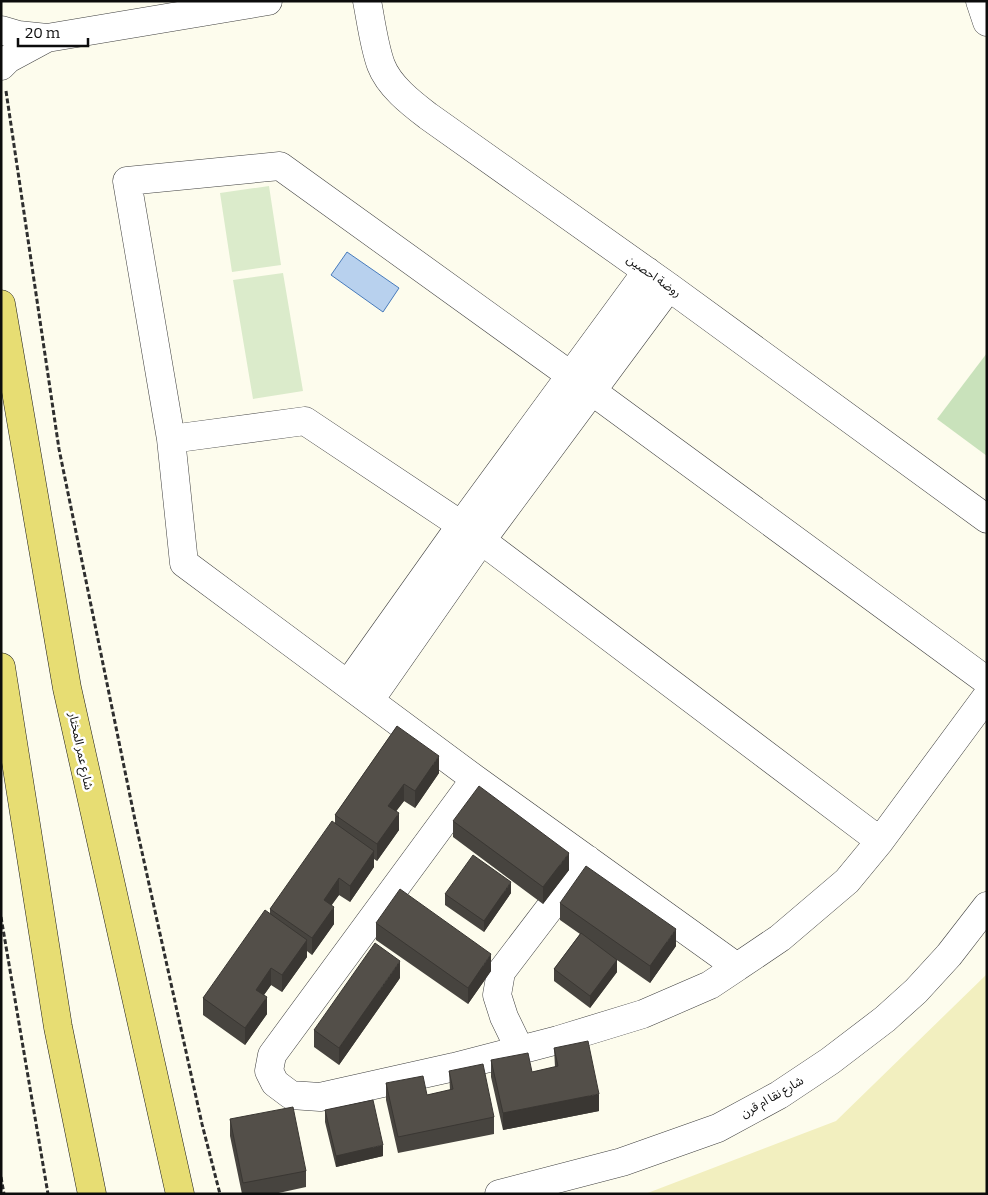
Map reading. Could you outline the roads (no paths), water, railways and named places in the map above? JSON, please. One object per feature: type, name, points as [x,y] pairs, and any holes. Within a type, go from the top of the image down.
[{"type":"main road","name":"شارع عمر المختار","points":[[1,304],[67,688],[180,1194]]},
{"type":"main road","points":[[1,667],[50,980],[92,1194]]},
{"type":"street","points":[[1,30],[18,35],[47,38],[268,1]]},
{"type":"street","name":"روضة احصين","points":[[367,1],[382,66],[392,82],[410,102],[647,271],[987,519]]},
{"type":"street","points":[[980,1],[987,22]]},
{"type":"street","points":[[5,63],[47,38]]},
{"type":"street","points":[[736,968],[475,779],[184,563],[171,440],[127,181],[280,166],[592,391],[987,681]]},
{"type":"street","points":[[370,700],[471,533],[570,375],[647,271]]},
{"type":"street","points":[[348,684],[471,533],[592,391],[669,287]]},
{"type":"street","points":[[171,440],[305,421],[471,533],[880,841]]},
{"type":"street","points":[[475,779],[272,1055],[269,1071],[275,1083],[291,1095],[320,1097],[520,1050],[643,1014],[710,985],[780,938],[847,881],[880,841],[987,696]]},
{"type":"street","points":[[520,1050],[504,1017],[497,996],[501,972],[587,859]]},
{"type":"street","name":"شارع نقا ام قرن","points":[[499,1194],[640,1156],[718,1128],[779,1095],[830,1062],[885,1019],[949,955],[987,906]]},
{"type":"street","points":[[83,1148],[84,1194]]},
{"type":"water","points":[[347,252],[399,288],[383,312],[331,275]]}]
